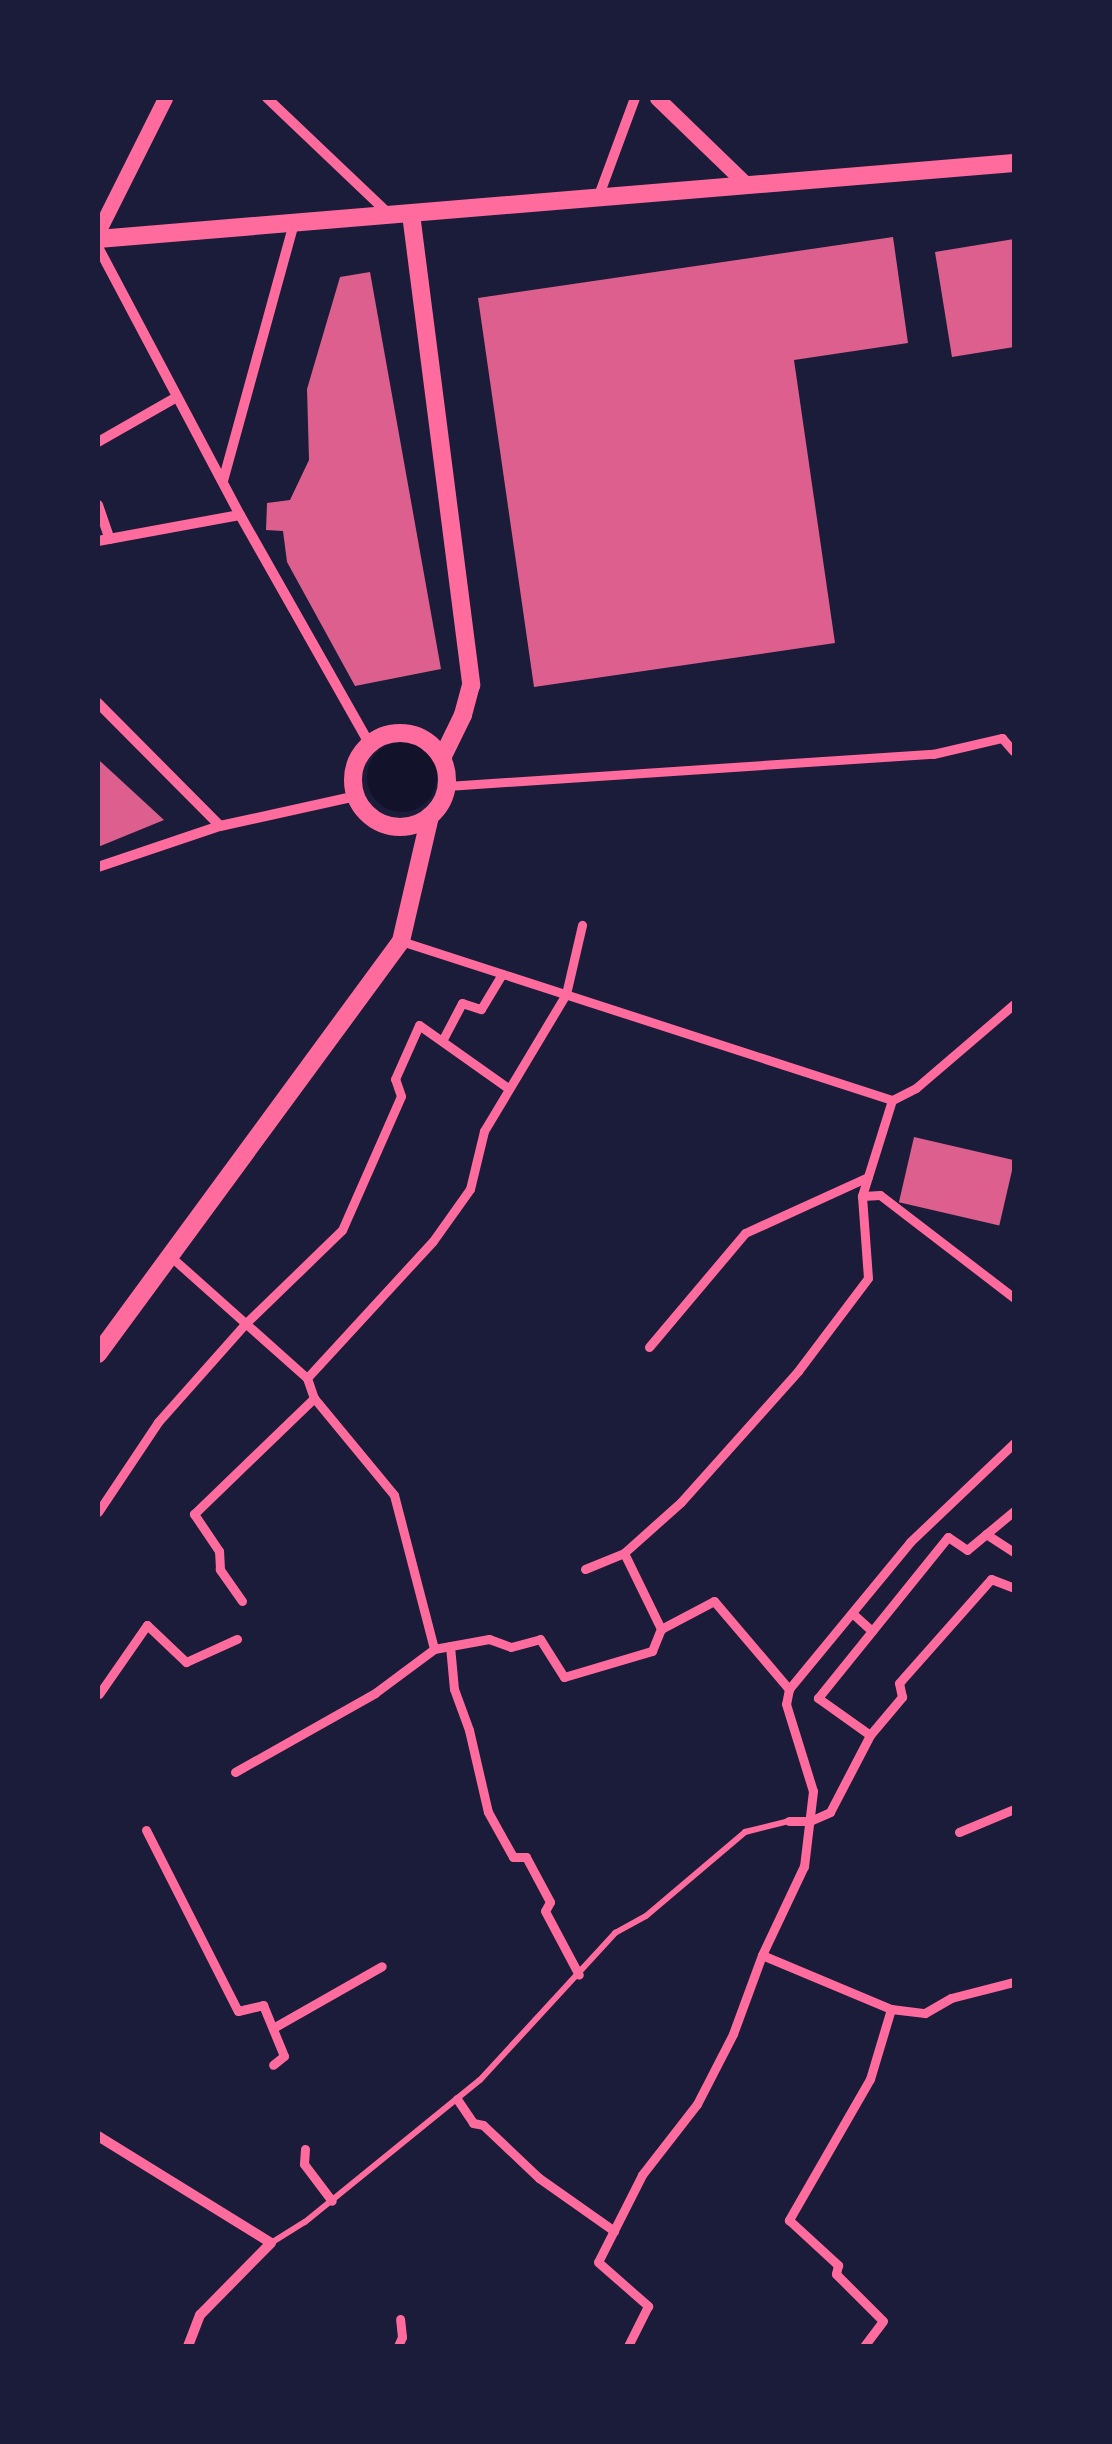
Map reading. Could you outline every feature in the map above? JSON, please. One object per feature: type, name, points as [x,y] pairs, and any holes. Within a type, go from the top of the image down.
[{"type":"main road","points":[[98,240],[1014,163]]},
{"type":"main road","points":[[98,1354],[400,941],[430,816],[446,786],[442,758],[458,727],[471,685],[411,214]]},
{"type":"main road","points":[[430,816],[403,827],[388,826],[363,809],[356,796],[354,768],[369,743],[404,732],[422,738],[442,758]]},
{"type":"street","points":[[98,232],[165,98]]},
{"type":"street","points":[[267,98],[391,215]]},
{"type":"street","points":[[598,198],[635,98]]},
{"type":"street","points":[[658,98],[747,185]]},
{"type":"street","points":[[223,482],[294,224]]},
{"type":"street","points":[[98,247],[240,515],[369,743]]},
{"type":"street","points":[[98,442],[177,397]]},
{"type":"street","points":[[98,506],[104,540],[240,515]]},
{"type":"street","points":[[98,703],[220,826]]},
{"type":"street","points":[[446,786],[933,754],[1002,738],[1014,752]]},
{"type":"street","points":[[98,867],[220,826],[356,796]]},
{"type":"street","points":[[307,1378],[433,1240],[470,1188],[484,1132],[566,994],[582,925]]},
{"type":"street","points":[[400,941],[892,1100],[916,1088],[1014,1004]]},
{"type":"street","points":[[442,1041],[462,1003],[481,1009],[502,974]]},
{"type":"street","points":[[98,1512],[158,1422],[244,1325],[342,1230],[401,1096],[396,1079],[420,1025],[508,1088]]},
{"type":"street","points":[[584,1569],[624,1552],[682,1502],[736,1444],[868,1278],[862,1196],[892,1100]]},
{"type":"street","points":[[649,1347],[745,1233],[868,1177]]},
{"type":"street","points":[[862,1196],[880,1195],[1014,1298]]},
{"type":"street","points":[[170,1256],[307,1378],[314,1398],[394,1495],[434,1649]]},
{"type":"street","points":[[242,1600],[220,1569],[219,1552],[194,1514],[314,1398]]},
{"type":"street","points":[[628,2346],[648,2306],[598,2262],[642,2175],[697,2104],[733,2034],[762,1954],[804,1866],[813,1791],[786,1704],[789,1689],[910,1542],[1014,1442]]},
{"type":"street","points":[[870,1735],[818,1698],[948,1537],[966,1550],[1014,1512]]},
{"type":"street","points":[[986,1534],[1014,1552]]},
{"type":"street","points":[[624,1552],[661,1629]]},
{"type":"street","points":[[789,1822],[810,1820],[830,1812],[870,1735],[902,1697],[900,1683],[991,1579],[1014,1588]]},
{"type":"street","points":[[235,1772],[376,1693],[434,1649],[489,1640],[511,1647],[540,1640],[564,1676],[652,1651],[661,1629],[714,1601],[789,1689]]},
{"type":"street","points":[[852,1612],[872,1631]]},
{"type":"street","points":[[99,1694],[147,1624],[186,1662],[237,1639]]},
{"type":"street","points":[[450,1646],[454,1689],[470,1730],[488,1812],[513,1857],[526,1856],[550,1902],[546,1911],[579,1975]]},
{"type":"street","points":[[960,1832],[1014,1808]]},
{"type":"street","points":[[146,1830],[238,2011],[262,2005],[284,2056],[273,2066]]},
{"type":"street","points":[[762,1954],[890,2010],[925,2013],[951,1998],[1014,1982]]},
{"type":"street","points":[[272,2028],[382,1966]]},
{"type":"street","points":[[864,2346],[883,2321],[836,2274],[838,2265],[788,2220],[870,2080],[890,2010]]},
{"type":"street","points":[[458,2100],[473,2123],[483,2124],[539,2178],[614,2231]]},
{"type":"street","points":[[98,2136],[271,2242],[200,2315],[188,2346]]},
{"type":"street","points":[[305,2149],[304,2164],[332,2200]]},
{"type":"street","points":[[398,2346],[400,2319]]},
{"type":"lane","points":[[271,2242],[332,2200],[458,2100],[615,1934],[646,1916],[744,1832],[789,1822]]},
{"type":"shaded area","points":[[402,742],[426,753],[437,777],[426,801],[402,812],[378,801],[367,777],[378,753]]},
{"type":"building","points":[[893,237],[908,343],[794,360],[835,643],[534,687],[478,298]]},
{"type":"building","points":[[1014,239],[1014,347],[952,357],[935,252]]},
{"type":"building","points":[[370,272],[441,669],[355,686],[287,562],[283,531],[266,530],[267,503],[290,500],[309,460],[307,389],[340,277]]},
{"type":"building","points":[[100,761],[164,820],[98,847]]},
{"type":"building","points":[[914,1137],[1014,1160],[999,1225],[899,1202]]}]
